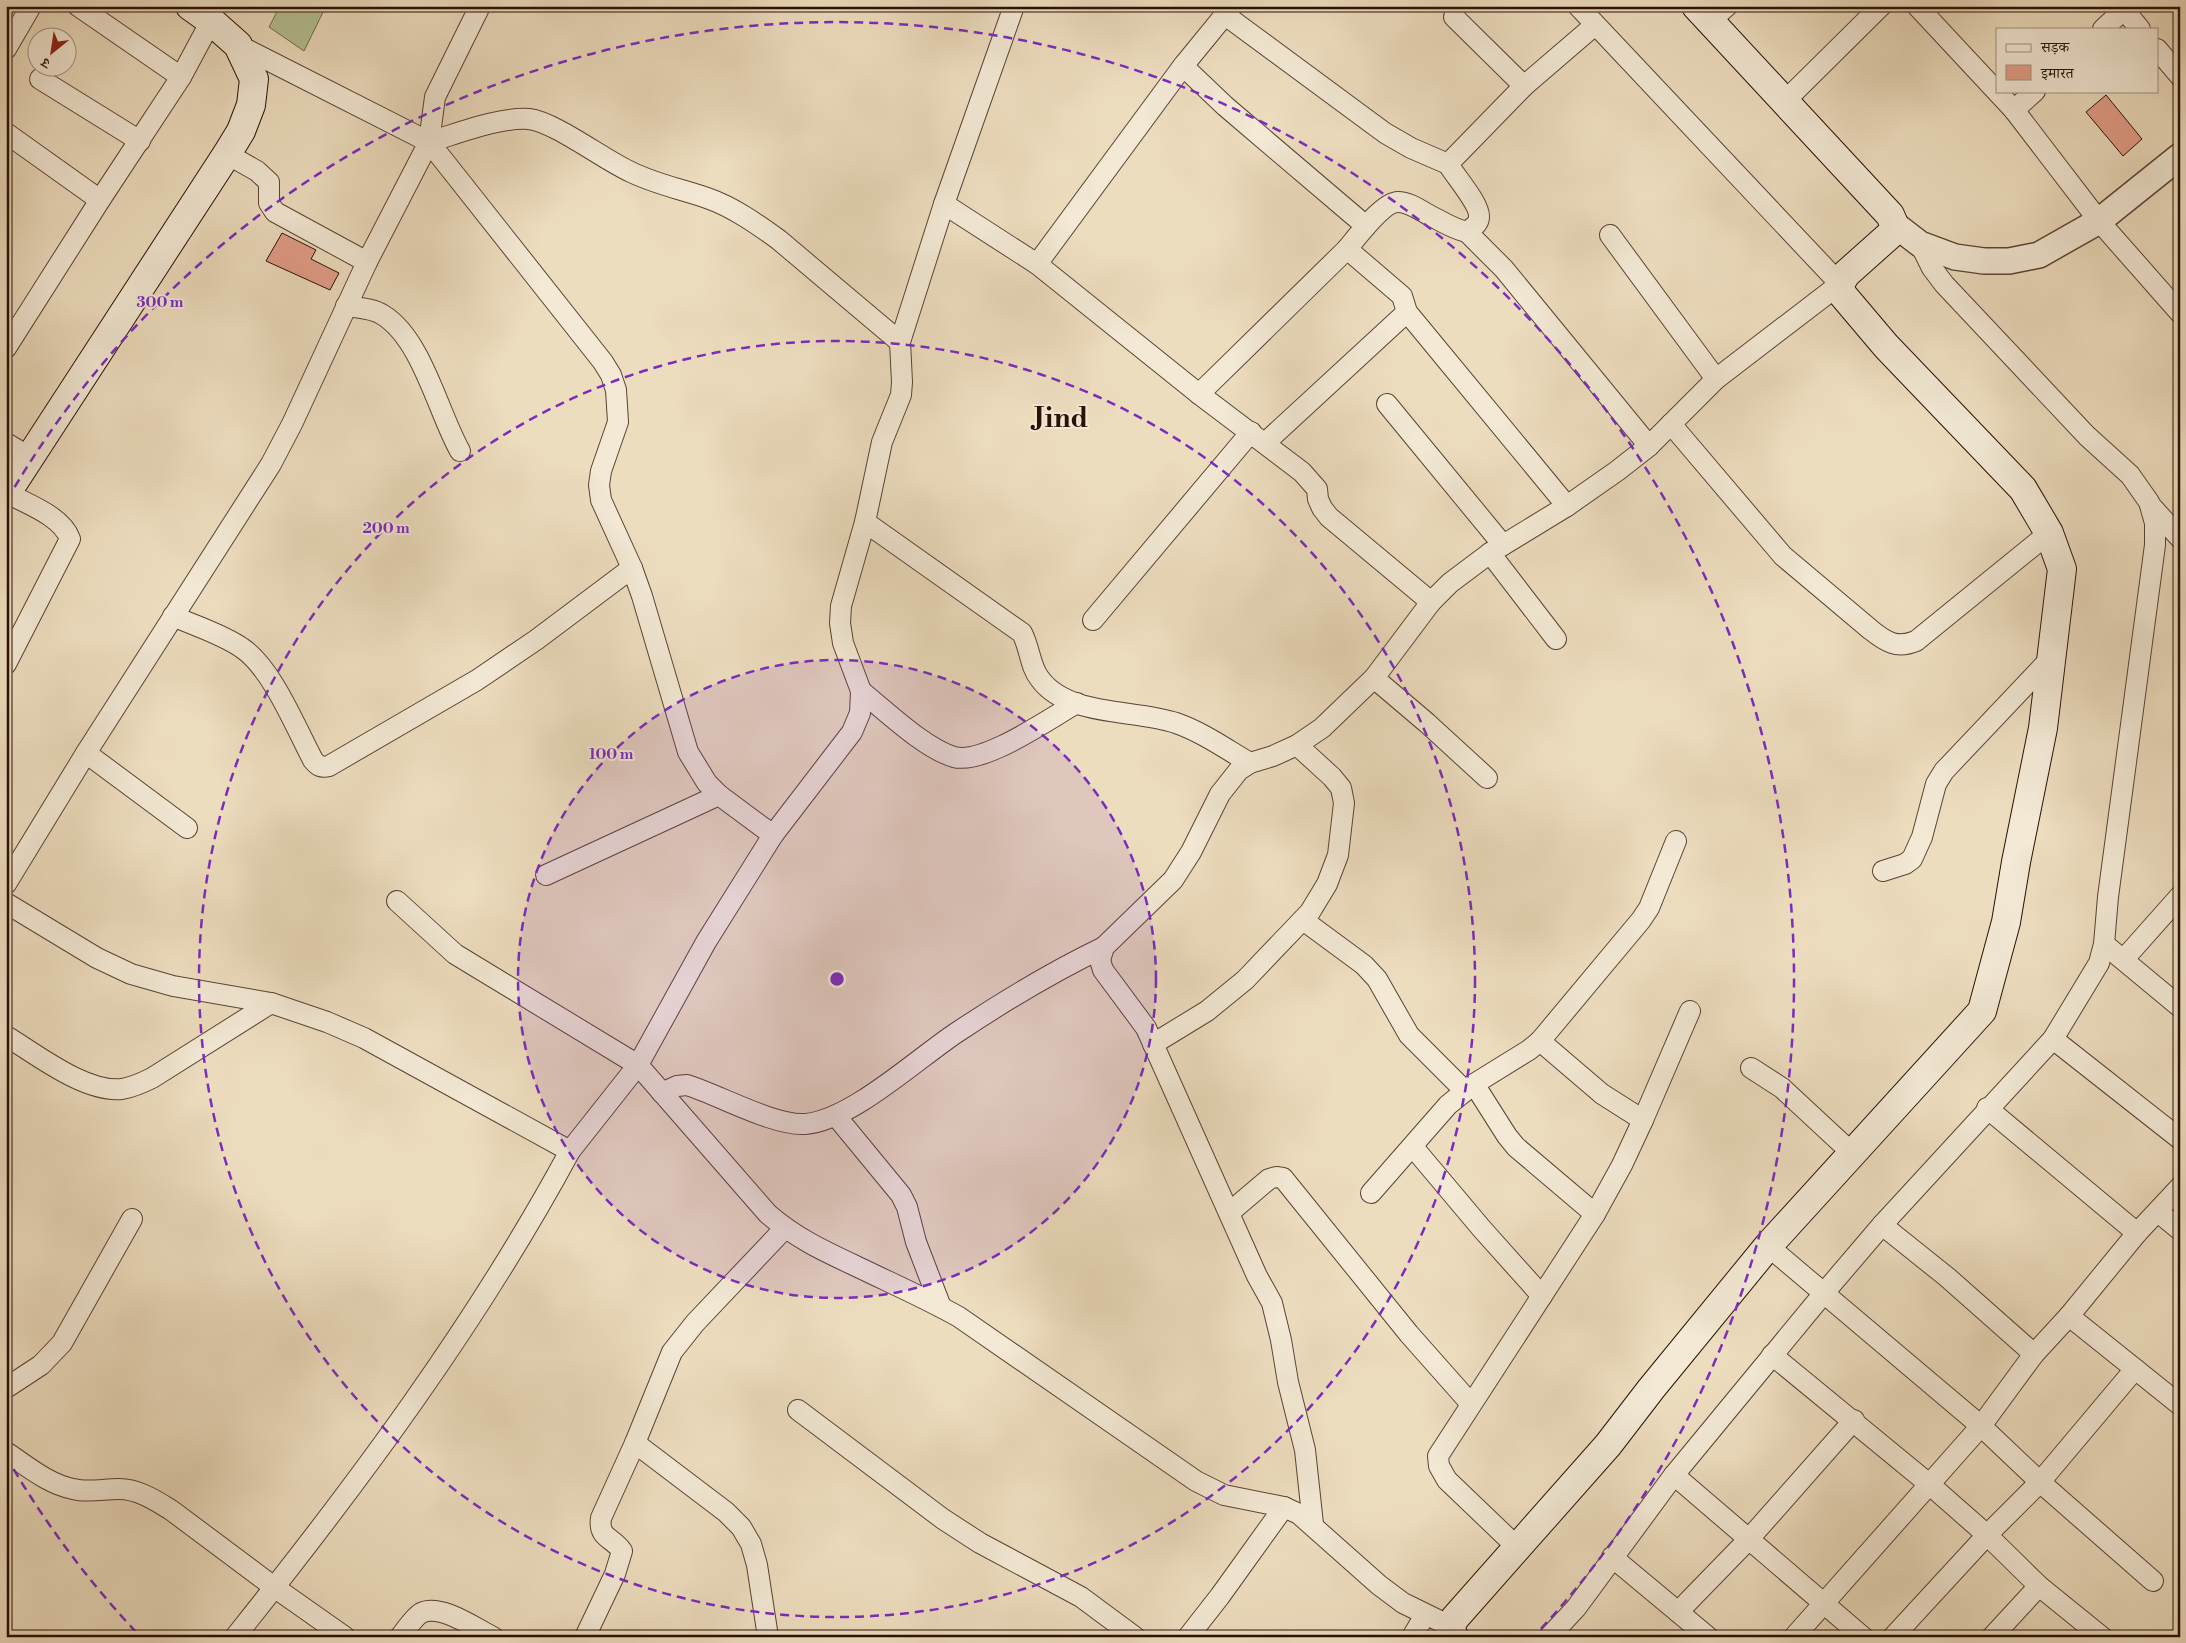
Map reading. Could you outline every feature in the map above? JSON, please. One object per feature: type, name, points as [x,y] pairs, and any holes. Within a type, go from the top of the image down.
[{"type":"main road","points":[[1452,1631],[1455,1618],[1608,1446],[1651,1389],[1768,1246],[1982,1011],[2006,922],[2043,728],[2062,569],[2049,533],[2023,489],[1863,321],[1842,294],[1840,284],[1846,274],[1887,240],[1892,233],[1894,224],[1890,215],[1786,101],[1711,11]]},
{"type":"main road","points":[[6,493],[31,458],[241,131],[251,105],[254,79],[238,45],[200,14]]},
{"type":"street","points":[[78,6],[182,77]]},
{"type":"street","points":[[6,884],[86,753],[271,464],[292,424],[367,262],[429,142],[435,97],[480,6]]},
{"type":"street","points":[[235,1637],[416,1400],[467,1325],[534,1218],[570,1151],[638,1065],[706,942],[773,835],[852,732],[860,712],[861,692],[843,643],[840,624],[841,606],[865,522],[880,450],[901,394],[900,342],[944,204],[1014,6]]},
{"type":"street","points":[[662,1093],[677,1086],[687,1085],[762,1114],[803,1124],[825,1121],[849,1109],[955,1034],[1004,1002],[1049,974],[1104,947],[1172,880],[1191,852],[1220,794],[1239,770],[1250,763],[1273,756],[1297,745],[1336,716],[1374,678],[1431,602],[1450,582],[1496,549],[1567,506],[1649,446],[1716,379],[1840,284],[1578,6]]},
{"type":"street","points":[[1786,101],[1881,6]]},
{"type":"street","points":[[1917,6],[1996,91]]},
{"type":"street","points":[[2104,28],[2124,7],[2139,28]]},
{"type":"street","points":[[1037,264],[1183,66],[1229,11],[1385,133],[1411,148],[1448,164],[1477,207],[1479,217],[1475,226],[1467,232]]},
{"type":"street","points":[[6,49],[20,13]]},
{"type":"street","points":[[6,348],[100,200],[182,77],[200,14]]},
{"type":"street","points":[[1454,17],[1524,86]]},
{"type":"street","points":[[1448,164],[1524,86],[1595,25]]},
{"type":"street","points":[[238,45],[429,142],[592,346],[611,375],[616,390],[618,422],[601,471],[599,486],[601,500],[632,568],[642,596],[688,752],[703,777],[720,795],[773,835]]},
{"type":"street","points":[[2158,50],[2180,76]]},
{"type":"street","points":[[1183,66],[1225,106],[1366,226]]},
{"type":"street","points":[[40,78],[140,141]]},
{"type":"street","points":[[1997,92],[2014,110],[2099,221],[2176,300]]},
{"type":"street","points":[[2014,110],[2034,92]]},
{"type":"street","points":[[429,142],[510,120],[531,120],[550,126],[631,172],[708,198],[734,210],[759,225],[900,342]]},
{"type":"street","points":[[6,133],[100,200]]},
{"type":"street","points":[[227,154],[264,176],[269,182],[270,203],[275,212],[367,262]]},
{"type":"street","points":[[1894,224],[1920,244],[1955,257],[1984,261],[2009,261],[2038,255],[2099,221],[2180,156]]},
{"type":"street","points":[[1199,394],[1347,249],[1366,226],[1388,205],[1397,202],[1408,204],[1455,229],[1467,232],[1504,269],[1649,446]]},
{"type":"street","points":[[944,204],[1037,264],[1199,394],[1258,437],[1313,482],[1322,508],[1329,517],[1431,602]]},
{"type":"street","points":[[1610,235],[1716,379]]},
{"type":"street","points":[[1920,244],[1932,268],[1944,284],[2087,436],[2130,475],[2149,502],[2180,538]]},
{"type":"street","points":[[1347,249],[1402,296],[1407,312],[1567,506]]},
{"type":"street","points":[[346,306],[369,309],[383,315],[397,327],[415,352],[460,451]]},
{"type":"street","points":[[1093,620],[1258,437],[1407,312]]},
{"type":"street","points":[[1387,404],[1496,549],[1556,639]]},
{"type":"street","points":[[1671,424],[1783,556],[1871,630],[1895,645],[1916,641],[2049,533]]},
{"type":"street","points":[[6,443],[31,458]]},
{"type":"street","points":[[6,493],[55,520],[66,529],[70,539],[6,664]]},
{"type":"street","points":[[1549,1637],[1572,1613],[1674,1475],[1824,1293],[1987,1108],[2053,1039],[2099,963],[2104,944],[2110,878],[2155,545],[2155,523],[2149,502]]},
{"type":"street","points":[[865,522],[1022,633],[1040,680],[1062,697],[1099,709],[1160,718],[1174,722],[1190,728],[1250,763]]},
{"type":"street","points":[[173,616],[243,648],[258,662],[269,677],[313,760],[317,765],[323,767],[329,766],[477,680],[536,640],[632,568]]},
{"type":"street","points":[[1883,870],[1904,864],[1912,859],[1922,837],[1934,789],[1944,771],[2051,658]]},
{"type":"street","points":[[1374,678],[1487,778]]},
{"type":"street","points":[[861,692],[932,747],[955,757],[963,758],[971,758],[992,752],[1077,703]]},
{"type":"street","points":[[1153,1044],[1207,1012],[1245,980],[1310,912],[1327,884],[1338,855],[1344,803],[1340,788],[1332,777],[1297,745]]},
{"type":"street","points":[[86,753],[187,828]]},
{"type":"street","points":[[546,875],[720,795]]},
{"type":"street","points":[[1371,1194],[1448,1105],[1469,1087],[1530,1050],[1540,1041],[1641,920],[1649,908],[1676,841]]},
{"type":"street","points":[[2124,959],[2180,896]]},
{"type":"street","points":[[397,901],[455,954],[638,1065],[768,1214],[804,1242],[941,1307],[987,1336],[1196,1481],[1224,1495],[1284,1507],[1299,1514],[1313,1524],[1379,1585],[1403,1603],[1452,1631]]},
{"type":"street","points":[[6,903],[97,958],[132,974],[173,986],[271,1002],[292,1008],[364,1038],[570,1151]]},
{"type":"street","points":[[1303,920],[1364,965],[1377,978],[1409,1035],[1469,1087],[1516,1147],[1595,1214]]},
{"type":"street","points":[[2104,944],[2180,1007]]},
{"type":"street","points":[[1104,947],[1100,960],[1104,970],[1136,1012],[1153,1044],[1230,1212],[1257,1276],[1272,1303],[1278,1323],[1288,1382],[1305,1450],[1313,1524]]},
{"type":"street","points":[[6,1036],[81,1080],[102,1087],[121,1089],[139,1085],[152,1078],[271,1002]]},
{"type":"street","points":[[1518,1548],[1447,1480],[1439,1466],[1438,1456],[1595,1214],[1622,1165],[1690,1011]]},
{"type":"street","points":[[2053,1039],[2180,1138]]},
{"type":"street","points":[[1540,1041],[1602,1094],[1643,1120]]},
{"type":"street","points":[[1751,1068],[1782,1088],[1852,1153]]},
{"type":"street","points":[[1987,1108],[2137,1233]]},
{"type":"street","points":[[836,1116],[901,1195],[907,1207],[916,1242],[941,1307]]},
{"type":"street","points":[[1413,1147],[1482,1229],[1542,1296]]},
{"type":"street","points":[[1230,1212],[1269,1179],[1283,1178],[1409,1334],[1471,1404]]},
{"type":"street","points":[[1794,1637],[1981,1426],[2034,1354],[2137,1233],[2180,1187]]},
{"type":"street","points":[[2158,1212],[2180,1230]]},
{"type":"street","points":[[6,1388],[41,1364],[62,1343],[132,1219]]},
{"type":"street","points":[[1882,1225],[1946,1277],[2034,1354]]},
{"type":"street","points":[[585,1637],[620,1562],[622,1551],[618,1544],[604,1535],[599,1527],[601,1518],[635,1443],[672,1352],[695,1323],[785,1228]]},
{"type":"street","points":[[1768,1246],[1981,1426],[2040,1482],[2153,1582]]},
{"type":"street","points":[[2068,1316],[2180,1405]]},
{"type":"street","points":[[1772,1356],[1854,1420],[1987,1535],[2039,1586],[2102,1637]]},
{"type":"street","points":[[1894,1637],[1987,1535],[2040,1482],[2135,1369]]},
{"type":"street","points":[[798,1410],[943,1520],[980,1543],[1081,1598],[1135,1637]]},
{"type":"street","points":[[1678,1612],[1748,1540],[1854,1420]]},
{"type":"street","points":[[635,1443],[726,1512],[741,1527],[751,1544],[757,1565],[768,1637]]},
{"type":"street","points":[[6,1452],[61,1486],[86,1491],[120,1489],[137,1492],[154,1500],[172,1510],[274,1587],[345,1637]]},
{"type":"street","points":[[1674,1475],[1863,1637]]},
{"type":"street","points":[[1188,1637],[1284,1507]]},
{"type":"street","points":[[1612,1557],[1708,1637]]},
{"type":"street","points":[[1992,1637],[2039,1586]]},
{"type":"street","points":[[400,1637],[420,1614],[433,1609],[446,1613],[493,1637]]},
{"type":"street","points":[[1412,1637],[1425,1615]]},
{"type":"green space","points":[[280,6],[326,6],[304,51],[269,27]]},
{"type":"building","points":[[2106,95],[2142,139],[2123,156],[2086,112]]},
{"type":"building","points":[[282,233],[316,250],[311,259],[339,273],[330,290],[266,261]]},
{"type":"district","name":"Jind","points":[[1061,417]]}]
